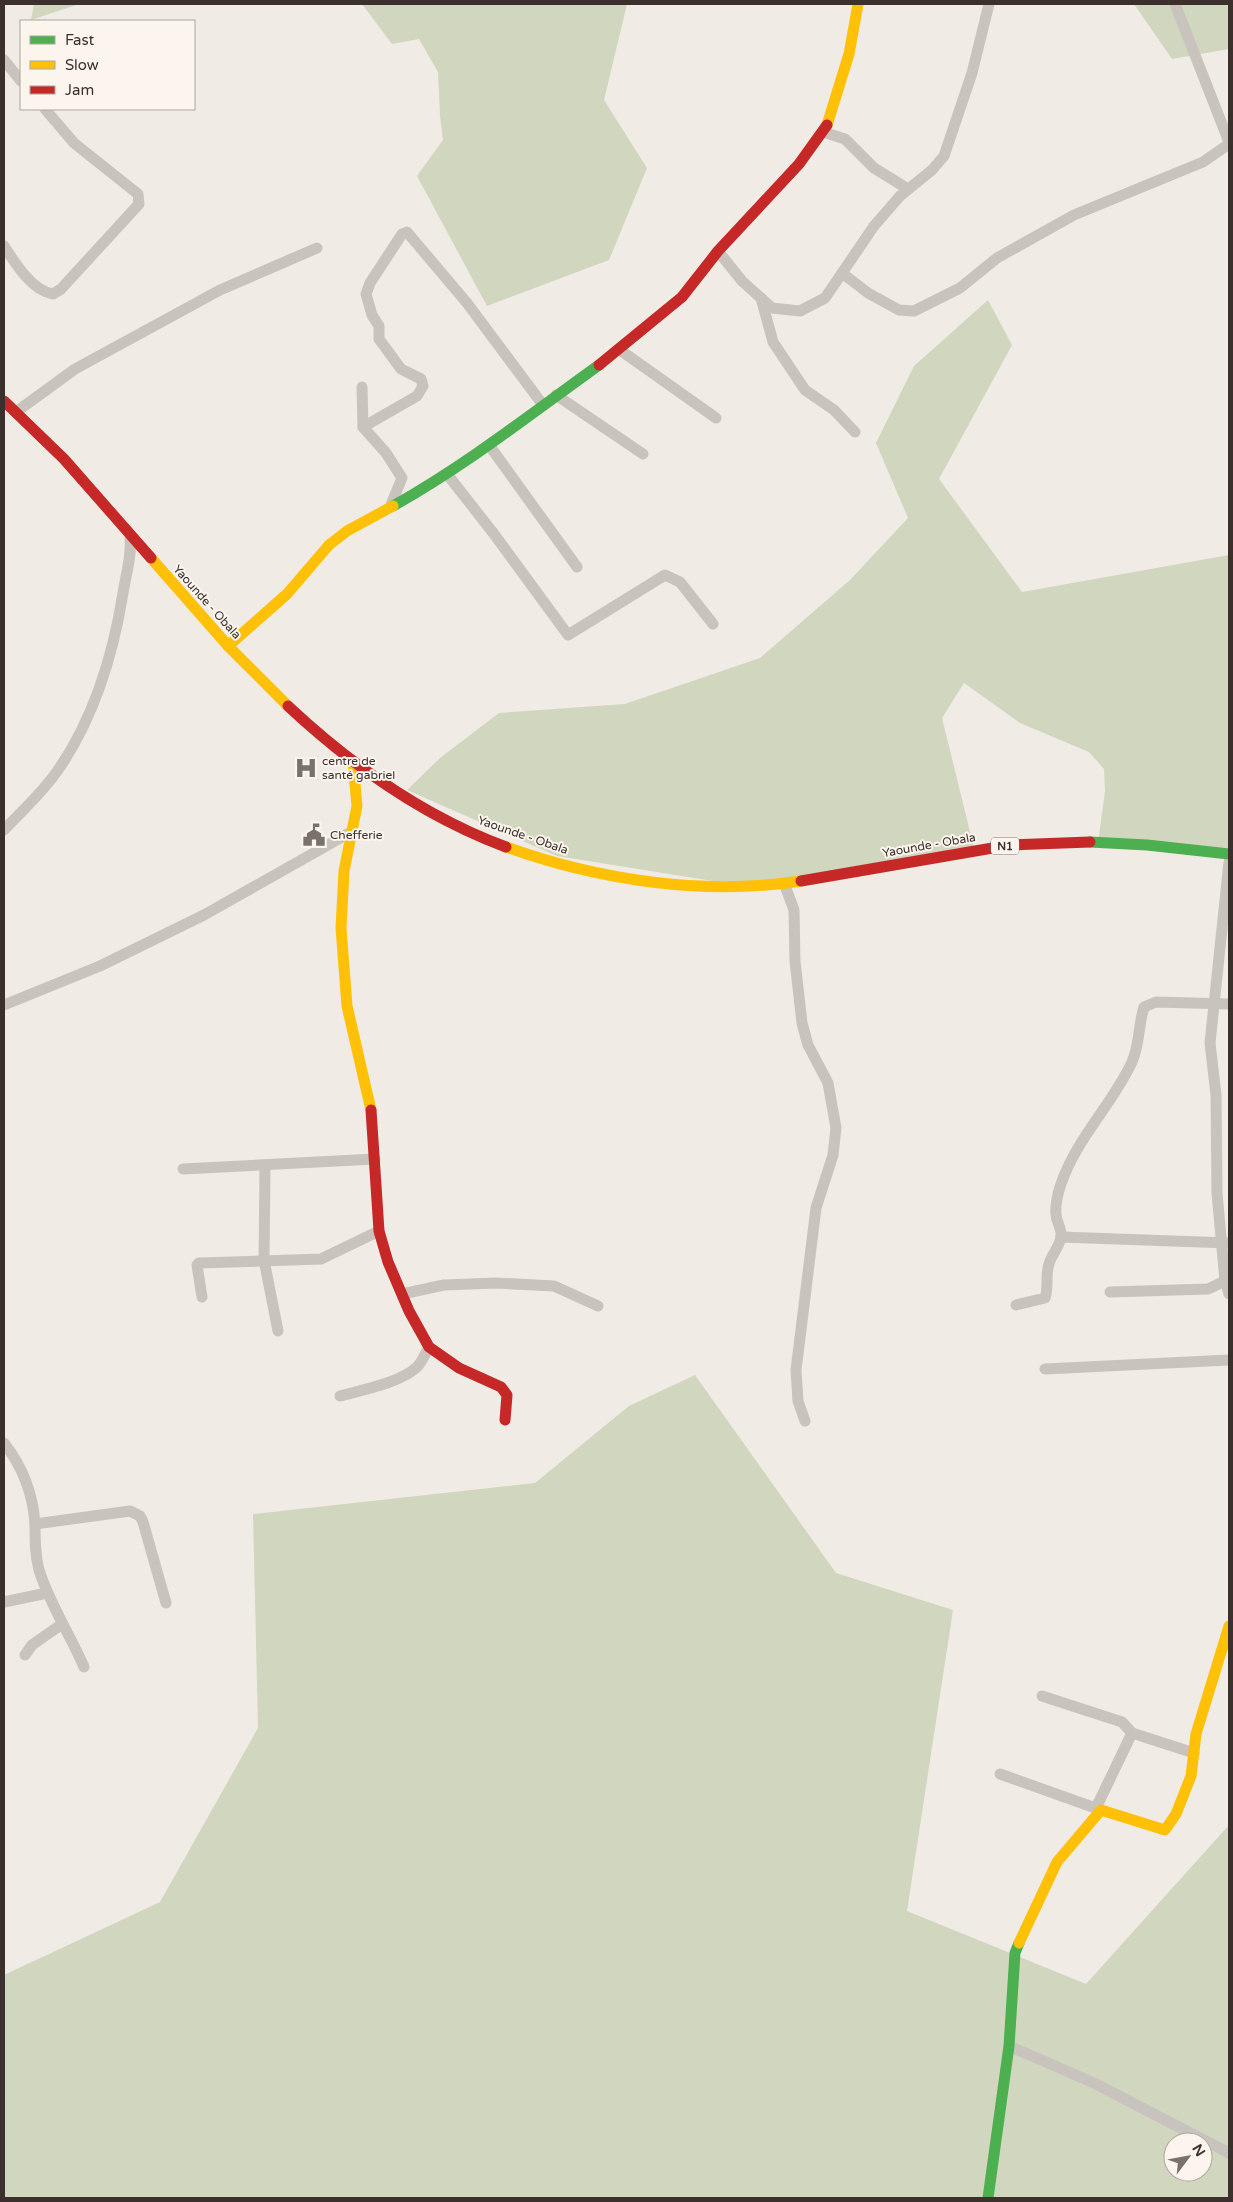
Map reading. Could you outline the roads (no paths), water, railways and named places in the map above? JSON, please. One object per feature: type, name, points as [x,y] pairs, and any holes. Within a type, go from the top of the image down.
[{"type":"main road","points":[[228,646],[287,594],[329,545],[347,531],[447,474],[519,425],[556,395],[620,350],[682,297],[718,251],[800,164],[829,122],[846,62],[858,4]]},
{"type":"main road","name":"Yaounde - Obala","points":[[4,401],[57,452],[228,646],[315,732],[353,762],[396,791],[470,832],[552,863],[655,882],[722,887],[784,883],[1008,846],[1060,842],[1152,844],[1229,854]]},
{"type":"main road","points":[[353,762],[357,806],[351,832],[341,899],[344,969],[352,1036],[372,1115],[379,1231],[388,1262],[429,1347],[459,1368],[501,1387],[507,1395],[505,1420]]},
{"type":"main road","points":[[988,2198],[1009,2046],[1015,1953],[1057,1862],[1098,1809],[1165,1830],[1179,1806],[1191,1776],[1196,1734],[1229,1626]]},
{"type":"street","points":[[718,251],[742,281],[772,308],[800,311],[825,298],[874,226],[900,196],[932,170],[944,156],[972,73],[989,4]]},
{"type":"street","points":[[842,273],[868,293],[899,310],[914,311],[960,288],[997,258],[1074,215],[1202,162],[1229,143],[1175,4]]},
{"type":"street","points":[[4,60],[20,80]]},
{"type":"street","points":[[4,246],[14,261],[43,292],[53,294],[61,289],[139,204],[138,194],[74,143],[46,110]]},
{"type":"street","points":[[822,132],[845,139],[874,168],[908,189]]},
{"type":"street","points":[[363,427],[417,396],[423,386],[421,379],[401,369],[379,339],[378,326],[372,316],[366,294],[370,283],[402,234],[407,232],[467,303],[543,405]]},
{"type":"street","points":[[16,412],[75,369],[220,290],[317,248]]},
{"type":"street","points":[[761,298],[773,342],[805,390],[834,410],[855,432]]},
{"type":"street","points":[[620,350],[716,418]]},
{"type":"street","points":[[362,386],[363,427],[386,453],[402,478],[390,508]]},
{"type":"street","points":[[556,395],[644,454]]},
{"type":"street","points":[[489,445],[577,567]]},
{"type":"street","points":[[447,474],[500,541],[568,635],[665,575],[680,582],[713,624]]},
{"type":"street","points":[[4,830],[57,771],[92,705],[110,662],[131,552],[130,535]]},
{"type":"street","points":[[4,1005],[100,966],[204,914],[351,832]]},
{"type":"street","points":[[1229,862],[1210,1043],[1216,1095],[1217,1193],[1226,1242],[1225,1281],[1229,1294]]},
{"type":"street","points":[[784,883],[794,910],[795,961],[802,1023],[808,1045],[828,1083],[836,1128],[833,1155],[816,1208],[796,1361],[796,1387],[805,1421]]},
{"type":"street","points":[[1016,1305],[1045,1298],[1048,1264],[1061,1237],[1056,1214],[1061,1184],[1085,1135],[1110,1101],[1132,1062],[1140,1040],[1140,1020],[1144,1007],[1156,1002],[1229,1004]]},
{"type":"street","points":[[183,1169],[375,1159]]},
{"type":"street","points":[[265,1165],[264,1260],[278,1331]]},
{"type":"street","points":[[202,1297],[197,1265],[199,1263],[321,1259],[379,1231]]},
{"type":"street","points":[[1061,1237],[1226,1242]]},
{"type":"street","points":[[1110,1292],[1208,1289],[1225,1281]]},
{"type":"street","points":[[402,1294],[444,1285],[496,1282],[554,1286],[598,1306]]},
{"type":"street","points":[[340,1396],[409,1373],[420,1364],[429,1347]]},
{"type":"street","points":[[1045,1369],[1229,1360]]},
{"type":"street","points":[[4,1443],[27,1482],[38,1561],[48,1593],[84,1667]]},
{"type":"street","points":[[34,1524],[130,1510],[136,1512],[143,1522],[166,1602]]},
{"type":"street","points":[[4,1602],[48,1593]]},
{"type":"street","points":[[25,1655],[32,1645],[62,1624]]},
{"type":"street","points":[[1042,1696],[1122,1722],[1132,1733],[1194,1753]]},
{"type":"street","points":[[1000,1774],[1098,1809],[1132,1733]]},
{"type":"street","points":[[1009,2046],[1094,2083],[1229,2154]]},
{"type":"place","name":"centre de santé gabriel","points":[[306,768]]},
{"type":"place","name":"Chefferie","points":[[314,835]]}]
